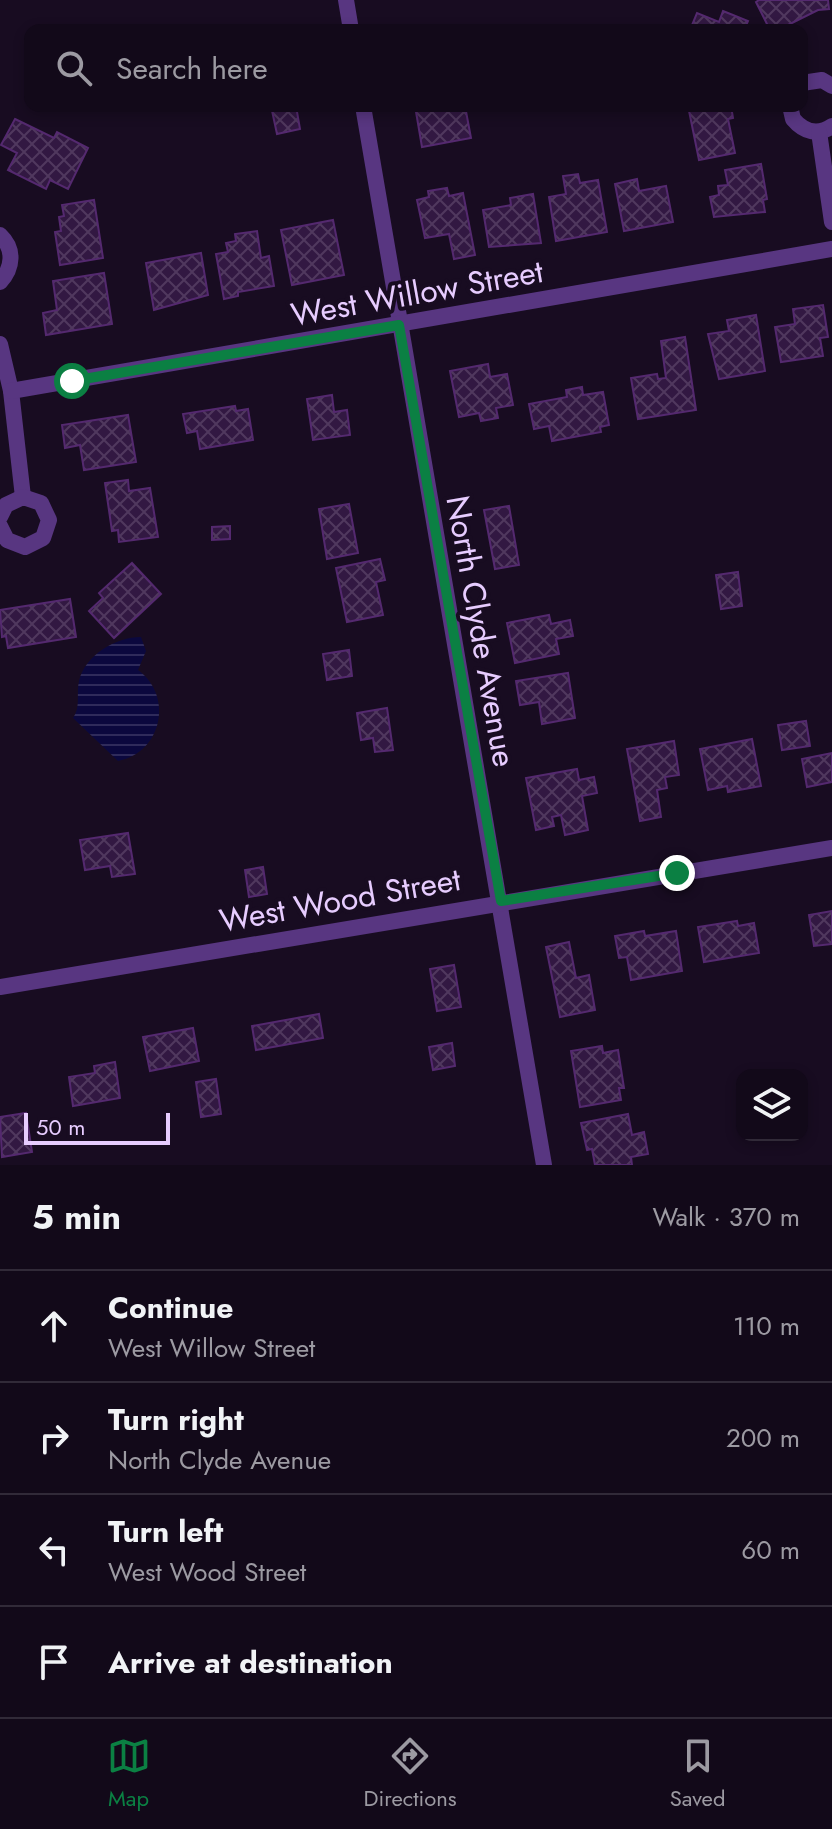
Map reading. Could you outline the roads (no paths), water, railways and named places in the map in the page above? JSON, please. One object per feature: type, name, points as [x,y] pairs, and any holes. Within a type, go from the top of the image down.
[{"type":"street","points":[[346,0],[350,24]]},
{"type":"street","points":[[808,82],[822,80],[832,86]]},
{"type":"street","name":"North Clyde Avenue","points":[[364,112],[544,1165]]},
{"type":"street","points":[[791,112],[800,127],[825,129],[832,222]]},
{"type":"street","points":[[0,235],[11,251],[11,263],[0,282]]},
{"type":"street","name":"West Willow Street","points":[[11,391],[832,249]]},
{"type":"street","points":[[0,344],[11,391],[23,497]]},
{"type":"street","points":[[0,517],[6,505],[23,497],[33,498],[47,511],[48,530],[35,544],[16,545],[7,540],[0,526]]},
{"type":"street","name":"West Wood Street","points":[[0,987],[832,848]]}]
